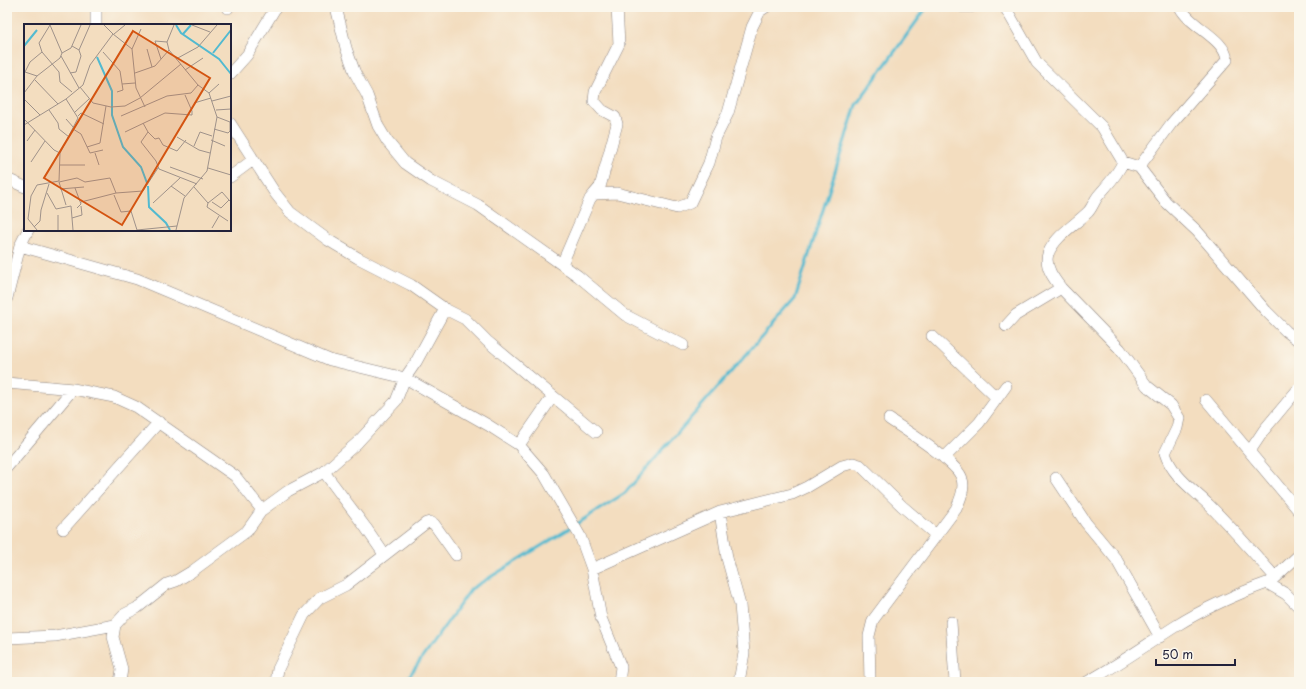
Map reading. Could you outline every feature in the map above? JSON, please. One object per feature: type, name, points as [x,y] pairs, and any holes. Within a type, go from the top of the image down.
[{"type":"street","points":[[96,7],[96,24]]},
{"type":"street","points":[[231,73],[247,54],[276,7]]},
{"type":"street","points":[[336,7],[346,48],[355,73],[367,95],[378,126],[387,142],[405,163],[431,181],[478,205],[562,264],[625,315],[683,345]]},
{"type":"street","points":[[562,264],[590,199],[600,187],[617,124],[615,118],[602,110],[594,101],[595,92],[619,44],[617,7]]},
{"type":"street","points":[[594,194],[617,193],[677,208],[690,203],[709,163],[716,137],[728,113],[752,27],[760,11],[766,7]]},
{"type":"street","points":[[963,7],[970,7]]},
{"type":"street","points":[[1005,7],[1037,63],[1102,127],[1123,162],[1139,167],[1166,202],[1197,231],[1266,311],[1286,331],[1299,341]]},
{"type":"street","points":[[1139,167],[1171,124],[1227,60],[1223,47],[1190,20],[1180,7]]},
{"type":"street","points":[[231,126],[253,160],[290,212],[328,240],[358,258],[411,286],[445,309],[465,319],[487,341],[596,432]]},
{"type":"street","points":[[231,176],[253,160]]},
{"type":"street","points":[[1123,162],[1118,174],[1096,198],[1090,210],[1057,240],[1048,255],[1048,264],[1053,278],[1120,349],[1147,386],[1171,405],[1179,418],[1177,428],[1165,453],[1168,463],[1175,474],[1211,507],[1271,580],[1299,607]]},
{"type":"street","points":[[7,179],[24,187]]},
{"type":"street","points":[[7,297],[20,246],[28,231]]},
{"type":"street","points":[[20,246],[137,279],[330,360],[405,378],[488,425],[519,445],[544,474],[580,536],[592,569],[601,618],[621,667],[619,682]]},
{"type":"street","points":[[1006,326],[1016,315],[1061,288]]},
{"type":"street","points":[[7,638],[55,636],[115,625],[125,614],[137,608],[167,584],[176,581],[191,572],[247,531],[262,510],[288,491],[324,472],[357,443],[366,431],[387,412],[396,401],[405,378],[416,362],[445,309]]},
{"type":"street","points":[[932,336],[997,398]]},
{"type":"street","points":[[7,383],[73,389],[114,397],[136,406],[235,476],[262,510]]},
{"type":"street","points":[[944,458],[979,423],[1006,386]]},
{"type":"street","points":[[1250,451],[1264,430],[1299,388]]},
{"type":"street","points":[[7,467],[73,389]]},
{"type":"street","points":[[519,445],[553,396]]},
{"type":"street","points":[[1206,400],[1299,511]]},
{"type":"street","points":[[870,682],[869,636],[873,620],[956,509],[962,493],[962,479],[954,466],[890,419]]},
{"type":"street","points":[[63,528],[159,422]]},
{"type":"street","points":[[592,569],[720,512],[792,494],[807,488],[842,466],[853,463],[860,465],[902,506],[936,535]]},
{"type":"street","points":[[324,472],[384,554]]},
{"type":"street","points":[[1056,478],[1086,523],[1116,559],[1160,637]]},
{"type":"street","points":[[720,512],[727,558],[740,605],[744,653],[739,682]]},
{"type":"street","points":[[276,682],[278,670],[304,615],[320,598],[346,585],[384,554],[430,522],[434,524],[456,555]]},
{"type":"street","points":[[1087,682],[1178,625],[1271,580],[1299,555]]},
{"type":"street","points":[[951,622],[955,682]]},
{"type":"street","points":[[115,625],[114,637],[122,669],[120,682]]},
{"type":"waterway","points":[[576,524],[625,493],[795,299],[856,105],[927,7]]},
{"type":"waterway","points":[[405,682],[471,589],[572,527]]}]
